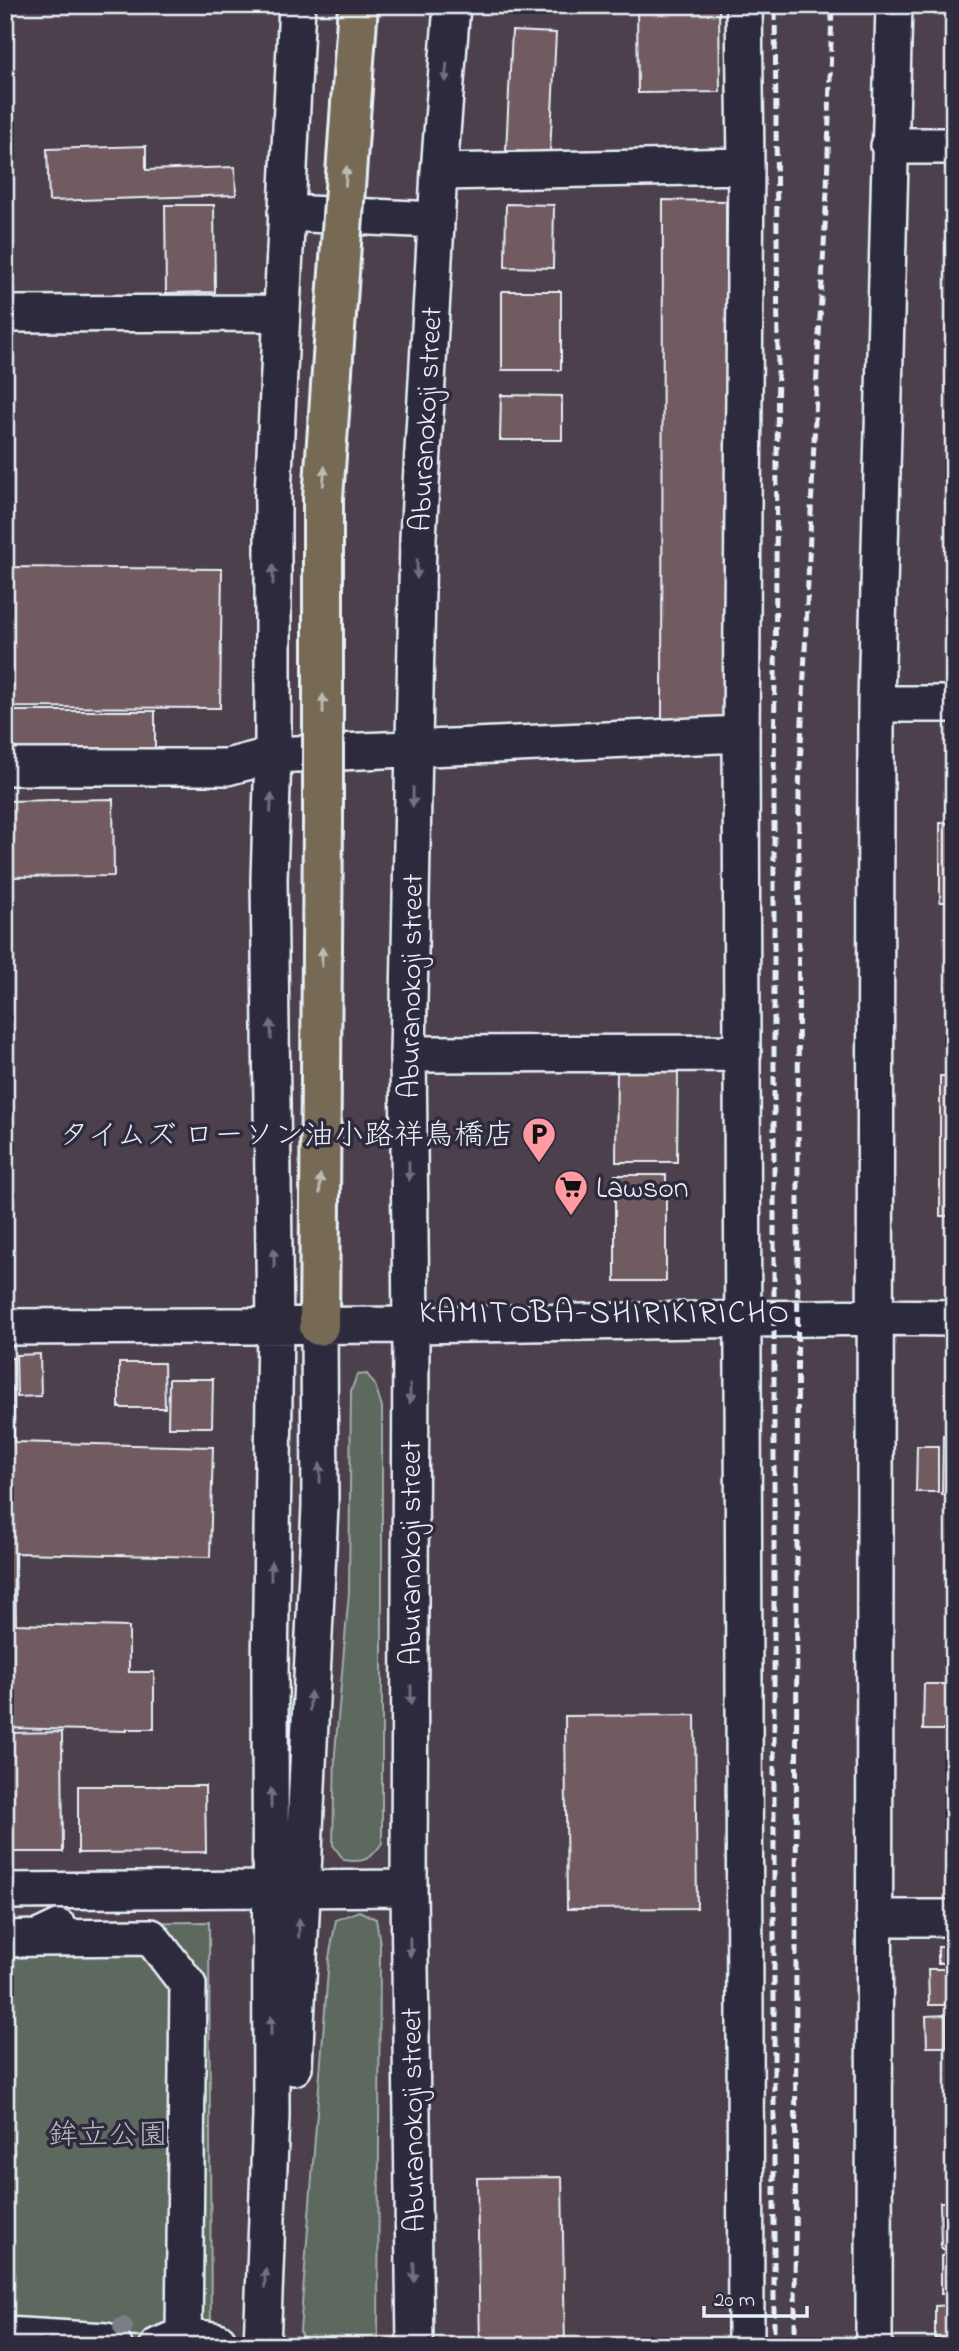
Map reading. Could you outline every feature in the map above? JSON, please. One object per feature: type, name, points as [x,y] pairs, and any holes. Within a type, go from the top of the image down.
[{"type":"highway","points":[[319,1326],[323,499],[358,5]]},
{"type":"street","points":[[286,1889],[270,1673],[275,1326],[269,880],[273,755],[273,494],[298,5]]},
{"type":"street","name":"Aburanokoji street","points":[[415,2346],[409,1888],[411,1325],[408,1054],[418,538],[439,172],[452,5]]},
{"type":"street","points":[[744,5],[746,166],[741,734],[746,2346]]},
{"type":"street","points":[[874,2346],[876,704],[894,5]]},
{"type":"street","points":[[889,146],[954,146]]},
{"type":"street","points":[[439,172],[746,166]]},
{"type":"street","points":[[286,213],[436,220]]},
{"type":"street","points":[[5,314],[281,313]]},
{"type":"street","points":[[876,704],[954,704]]},
{"type":"street","points":[[5,767],[227,767],[273,755],[741,734]]},
{"type":"street","points":[[408,1054],[743,1053]]},
{"type":"street","points":[[5,1327],[954,1318]]},
{"type":"street","points":[[262,2346],[271,2116],[286,1889],[320,1506],[319,1326]]},
{"type":"street","points":[[5,1891],[409,1888]]},
{"type":"street","points":[[21,1938],[87,1916],[151,1914],[191,1906],[218,1908]]},
{"type":"street","points":[[874,1918],[954,1918]]},
{"type":"street","points":[[21,1938],[151,1937],[188,1985],[171,2340],[218,2341]]},
{"type":"street","points":[[5,2335],[106,2341],[114,2346]]},
{"type":"shaded area","points":[[5,5],[954,5],[954,2346],[5,2346]]},
{"type":"green space","points":[[367,1374],[375,1385],[382,1407],[382,1843],[370,1857],[356,1861],[344,1860],[333,1845],[335,1753],[349,1592],[351,1391],[357,1375]]},
{"type":"green space","points":[[359,1911],[376,1919],[380,1943],[378,2346],[305,2346],[300,2331],[329,1958],[336,1920]]},
{"type":"green space","name":"鉾立公園","points":[[209,1922],[211,2346],[5,2346],[5,1923]]},
{"type":"building","points":[[637,5],[719,5],[720,92],[638,93]]},
{"type":"building","points":[[953,19],[954,110],[952,110]]},
{"type":"building","points":[[512,31],[556,33],[550,153],[506,151]]},
{"type":"building","points":[[146,146],[146,170],[235,167],[236,195],[49,201],[47,149]]},
{"type":"building","points":[[663,200],[726,201],[726,720],[662,720]]},
{"type":"building","points":[[506,204],[554,205],[553,268],[505,267]]},
{"type":"building","points":[[165,205],[214,205],[215,292],[166,293]]},
{"type":"building","points":[[502,291],[561,291],[561,370],[502,370]]},
{"type":"building","points":[[501,395],[562,396],[562,440],[500,440]]},
{"type":"building","points":[[5,567],[222,569],[220,708],[5,707]]},
{"type":"building","points":[[5,711],[155,711],[155,762],[5,763]]},
{"type":"building","points":[[113,799],[114,876],[5,877],[5,801]]},
{"type":"building","points":[[940,823],[954,823],[954,902],[940,902]]},
{"type":"building","points":[[954,911],[954,996],[951,996]]},
{"type":"building","points":[[617,1069],[678,1070],[677,1162],[616,1162]]},
{"type":"building","points":[[940,1076],[954,1076],[954,1216],[940,1216]]},
{"type":"building","points":[[615,1175],[666,1175],[666,1281],[615,1281]]},
{"type":"building","points":[[40,1354],[41,1396],[17,1397],[16,1355]]},
{"type":"building","points":[[5,1358],[13,1358],[14,1442],[213,1447],[210,1557],[15,1553],[16,1624],[129,1627],[129,1672],[154,1672],[154,1729],[127,1731],[5,1728]]},
{"type":"building","points":[[119,1363],[164,1363],[165,1408],[119,1408]]},
{"type":"building","points":[[169,1379],[213,1379],[212,1427],[168,1427]]},
{"type":"building","points":[[943,1435],[954,1435],[954,1495],[942,1495]]},
{"type":"building","points":[[917,1446],[938,1446],[938,1492],[916,1492]]},
{"type":"building","points":[[948,1626],[954,1626],[954,1676],[948,1676]]},
{"type":"building","points":[[924,1684],[954,1684],[954,1730],[923,1730]]},
{"type":"building","points":[[695,1715],[697,1908],[567,1909],[565,1716]]},
{"type":"building","points":[[62,1732],[63,1852],[5,1852],[5,1733]]},
{"type":"building","points":[[954,1776],[954,1894],[951,1894]]},
{"type":"building","points":[[78,1786],[205,1786],[206,1852],[78,1853]]},
{"type":"building","points":[[938,1947],[954,1947],[954,1963],[938,1963]]},
{"type":"building","points":[[928,1969],[954,1969],[954,2005],[929,2005]]},
{"type":"building","points":[[951,2010],[954,2010],[954,2049],[951,2049]]},
{"type":"building","points":[[946,2015],[947,2047],[927,2047],[926,2016]]},
{"type":"building","points":[[562,2177],[565,2346],[480,2346],[477,2178]]},
{"type":"building","points":[[940,2202],[954,2202],[954,2249],[941,2249]]},
{"type":"building","points":[[954,2255],[954,2294],[941,2294],[941,2256]]},
{"type":"building","points":[[954,2305],[954,2338],[935,2339],[935,2306]]},
{"type":"railway","points":[[774,2346],[774,788],[778,351],[775,5]]},
{"type":"railway","points":[[795,2346],[799,791],[827,191],[832,5]]},
{"type":"place","name":"タイムズ ローソン油小路祥鳥橋店","points":[[539,1164]]},
{"type":"place","name":"Lawson","points":[[571,1217]]},
{"type":"district","name":"KAMITOBA-SHIRIKIRICHO","points":[[605,1311]]}]
